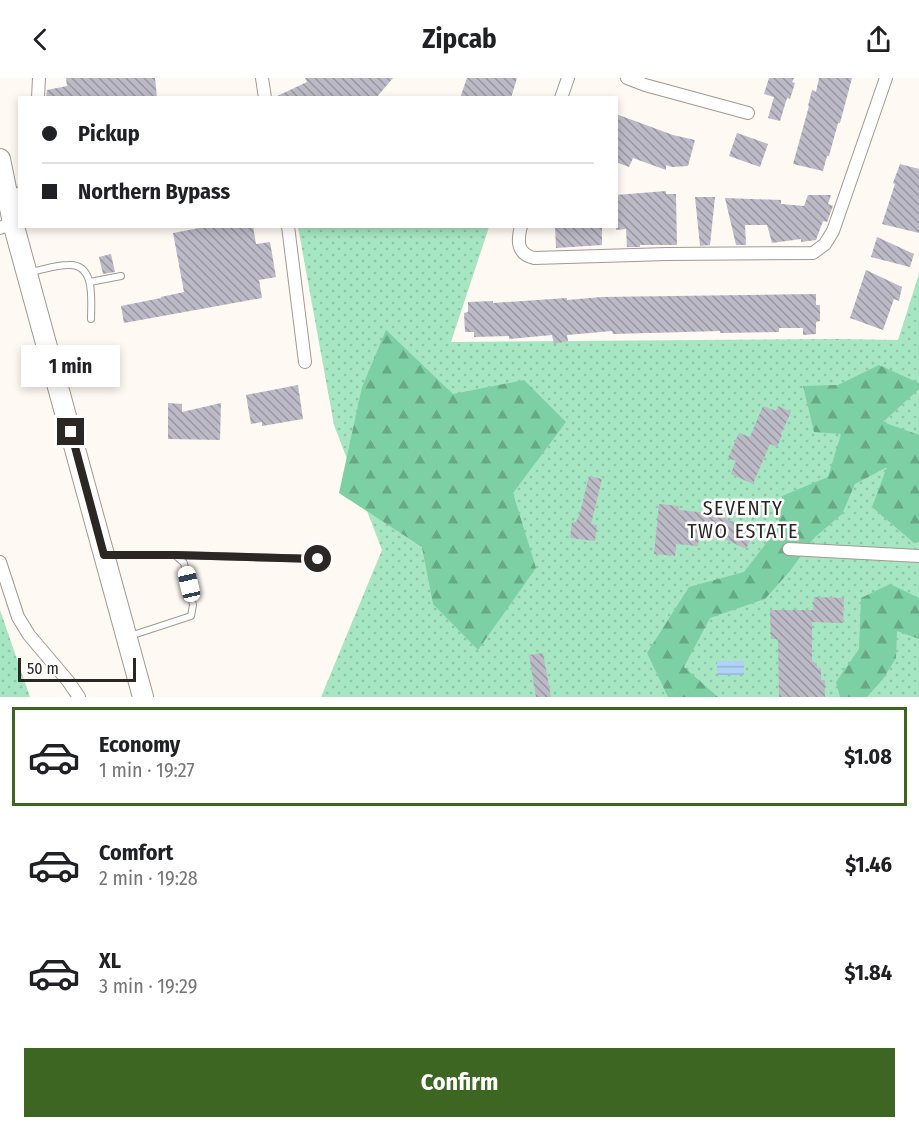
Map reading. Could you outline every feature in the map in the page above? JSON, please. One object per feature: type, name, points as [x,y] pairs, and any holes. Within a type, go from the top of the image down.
[{"type":"main road","points":[[0,159],[7,226],[27,273],[143,697]]},
{"type":"street","points":[[38,96],[39,78]]},
{"type":"street","points":[[262,78],[265,96]]},
{"type":"street","points":[[562,96],[568,78]]},
{"type":"street","points":[[627,78],[748,113]]},
{"type":"street","points":[[521,228],[519,244],[522,252],[525,256],[534,258],[813,253],[825,244],[833,231],[886,78]]},
{"type":"street","points":[[7,226],[18,198]]},
{"type":"street","points":[[288,228],[305,362]]},
{"type":"street","points":[[789,549],[919,556]]},
{"type":"street","points":[[0,562],[18,617],[28,635],[79,697]]},
{"type":"lane","points":[[27,273],[69,264],[83,269],[90,282],[92,294],[91,319]]},
{"type":"lane","points":[[90,282],[121,276]]},
{"type":"lane","points":[[104,555],[318,559]]},
{"type":"lane","points":[[127,637],[192,616],[194,605],[184,563],[175,555]]},
{"type":"green space","points":[[298,228],[489,228],[451,342],[898,340],[919,274],[919,697],[321,697],[382,550],[334,425]]},
{"type":"green space","points":[[386,330],[453,394],[524,380],[566,422],[513,493],[536,568],[478,650],[433,604],[422,547],[339,493],[362,387]]},
{"type":"green space","points":[[879,365],[919,383],[919,389],[883,422],[919,435],[919,542],[914,543],[872,507],[887,467],[855,484],[842,514],[814,538],[790,571],[765,599],[710,618],[684,667],[718,697],[668,697],[647,653],[689,587],[744,572],[778,528],[782,496],[828,477],[841,434],[814,432],[803,386],[838,385]]},
{"type":"green space","points":[[890,584],[919,598],[919,639],[897,631],[896,658],[883,679],[867,697],[840,697],[836,682],[859,649],[861,598]]},
{"type":"green space","points":[[0,610],[30,697],[0,697]]},
{"type":"water","points":[[717,661],[744,661],[744,675],[717,675]]},
{"type":"building","points":[[66,78],[155,78],[157,96],[46,96],[47,90],[67,86]]},
{"type":"building","points":[[305,78],[393,78],[378,96],[277,96],[307,82]]},
{"type":"building","points":[[467,78],[517,78],[512,96],[461,96]]},
{"type":"building","points":[[769,78],[794,78],[792,82],[795,83],[790,99],[787,98],[780,121],[768,118],[774,97],[764,94]]},
{"type":"building","points":[[819,78],[852,78],[840,123],[838,123],[823,171],[793,164],[812,90],[816,92]]},
{"type":"building","points":[[618,115],[673,135],[695,140],[688,166],[666,165],[666,170],[633,158],[629,167],[618,163]]},
{"type":"building","points":[[737,133],[768,144],[760,167],[729,156]]},
{"type":"building","points":[[900,164],[919,169],[919,233],[882,224]]},
{"type":"building","points":[[666,191],[666,194],[676,194],[677,245],[627,247],[626,229],[616,230],[618,228],[618,195]]},
{"type":"building","points":[[808,195],[831,195],[828,204],[833,206],[827,222],[823,221],[816,240],[801,242],[801,239],[772,243],[767,225],[745,225],[746,245],[736,245],[725,198],[781,200],[781,204],[804,206]]},
{"type":"building","points":[[695,197],[715,197],[710,245],[700,246]]},
{"type":"building","points":[[199,228],[253,228],[256,244],[270,242],[276,277],[259,280],[262,298],[124,323],[121,306],[184,292],[173,233]]},
{"type":"building","points":[[555,228],[602,228],[602,245],[556,248]]},
{"type":"building","points":[[877,237],[914,254],[910,267],[871,257]]},
{"type":"building","points":[[111,254],[115,272],[103,274],[99,257]]},
{"type":"building","points":[[866,270],[902,287],[899,301],[894,299],[883,330],[850,318]]},
{"type":"building","points":[[816,294],[816,305],[820,305],[820,321],[816,322],[816,334],[803,335],[803,328],[779,328],[779,332],[720,333],[720,331],[613,334],[612,331],[567,335],[568,341],[554,344],[552,335],[509,339],[509,336],[474,337],[474,332],[465,332],[464,313],[468,312],[468,302],[493,301],[493,303],[602,297]]},
{"type":"building","points":[[298,385],[303,419],[262,426],[262,422],[251,424],[246,395]]},
{"type":"building","points":[[168,403],[182,404],[182,412],[221,403],[220,440],[168,439]]},
{"type":"building","points":[[763,406],[776,411],[778,406],[791,412],[777,447],[770,444],[753,484],[731,474],[736,461],[728,458],[739,433],[750,437]]},
{"type":"building","points":[[589,476],[602,479],[591,524],[597,525],[595,541],[570,538],[572,522],[576,522],[580,513]]},
{"type":"building","points":[[659,504],[679,506],[679,510],[716,514],[754,532],[746,549],[721,537],[699,535],[698,546],[676,544],[675,556],[654,554]]},
{"type":"building","points":[[814,597],[844,598],[843,623],[812,622],[812,663],[817,663],[817,668],[821,668],[821,680],[825,680],[825,697],[779,697],[778,639],[771,639],[770,610],[813,610]]},
{"type":"building","points":[[543,653],[551,697],[536,697],[529,655]]},
{"type":"district","name":"SEVENTY TWO ESTATE","points":[[743,520]]},
{"type":"route","points":[[71,432],[104,555],[318,559]]}]
